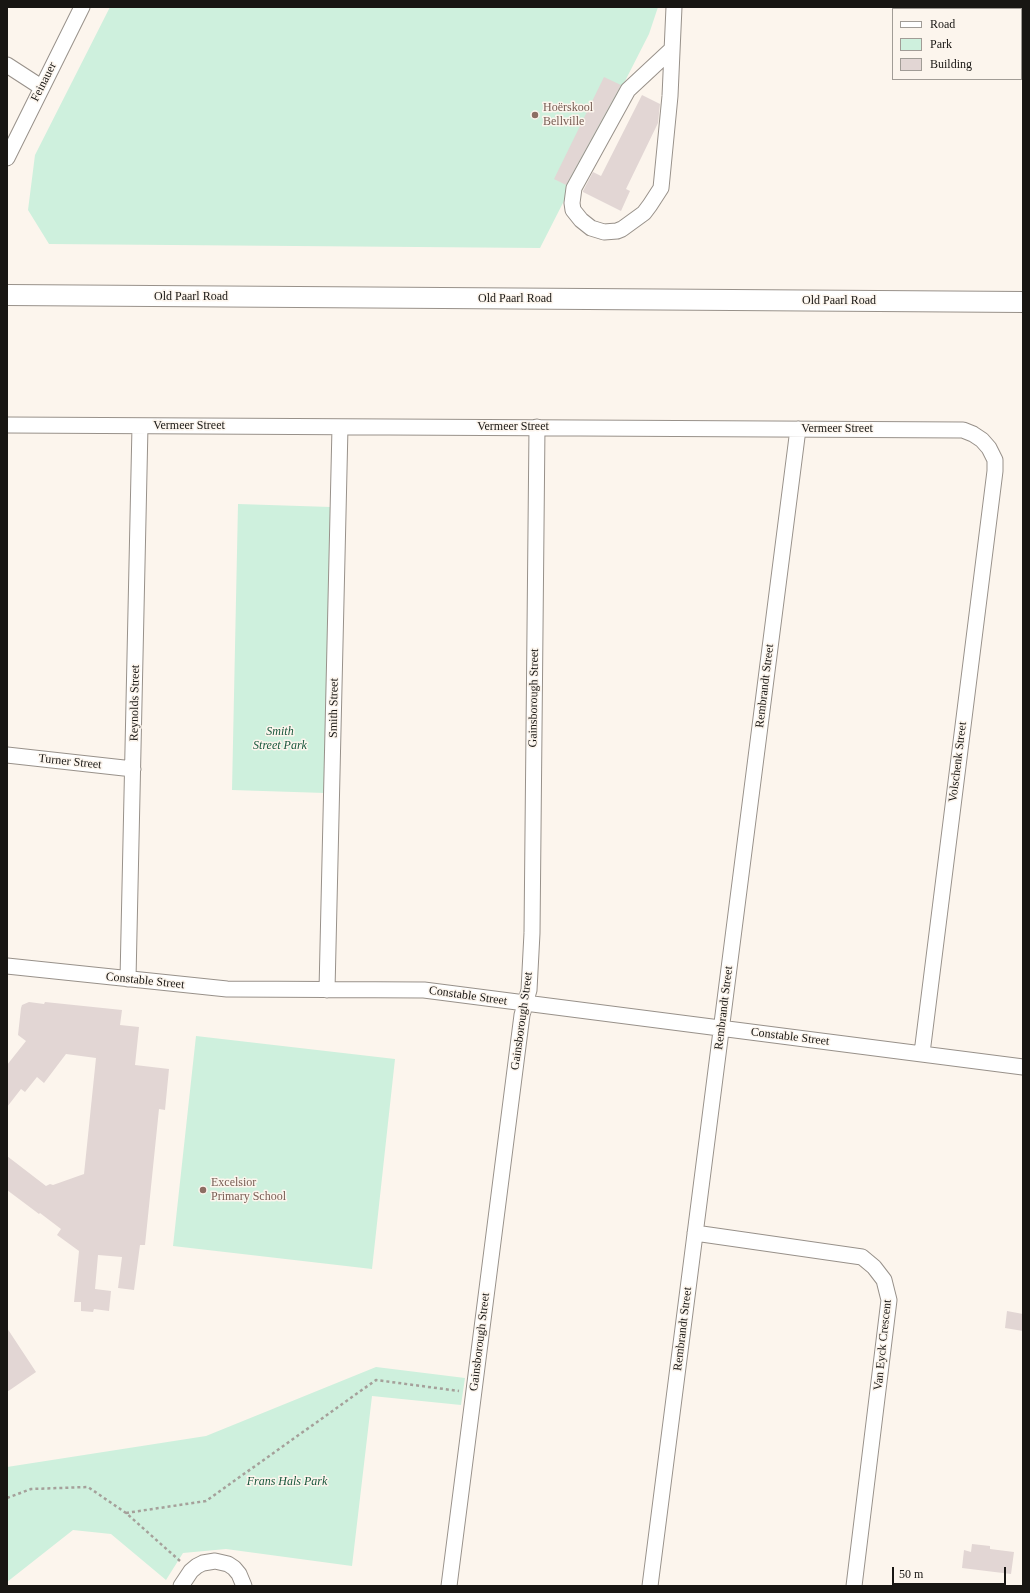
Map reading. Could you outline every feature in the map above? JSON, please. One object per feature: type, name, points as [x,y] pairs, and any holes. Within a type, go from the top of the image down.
[{"type":"main road","name":"Old Paarl Road","points":[[7,295],[1023,302]]},
{"type":"street","name":"Feinauer","points":[[7,158],[82,7]]},
{"type":"street","points":[[672,49],[628,90],[574,188],[572,203],[573,210],[581,220],[591,228],[604,232],[622,229],[644,213],[661,188],[670,96],[674,7]]},
{"type":"street","points":[[7,65],[41,87]]},
{"type":"street","name":"Vermeer Street","points":[[7,425],[963,430],[982,440],[989,448],[995,460],[995,471]]},
{"type":"street","name":"Reynolds Street","points":[[128,980],[140,426]]},
{"type":"street","name":"Smith Street","points":[[328,990],[340,427]]},
{"type":"street","name":"Gainsborough Street","points":[[449,1586],[522,1015],[529,990],[532,933],[537,428]]},
{"type":"street","name":"Rembrandt Street","points":[[650,1586],[798,429]]},
{"type":"street","name":"Volschenk Street","points":[[922,1053],[995,471]]},
{"type":"street","name":"Turner Street","points":[[7,755],[133,769]]},
{"type":"street","name":"Constable Street","points":[[7,966],[128,980],[227,989],[424,990],[1023,1067]]},
{"type":"street","name":"Van Eyck Crescent","points":[[695,1233],[862,1257],[874,1267],[884,1280],[889,1300],[854,1586]]},
{"type":"street","points":[[181,1586],[191,1570],[203,1563],[221,1562],[234,1568],[239,1574],[244,1586]]},
{"type":"path","points":[[126,1513],[206,1501],[376,1380],[474,1393]]},
{"type":"path","points":[[7,1498],[31,1489],[88,1487],[126,1513],[191,1570]]},
{"type":"green space","points":[[110,7],[658,7],[649,34],[540,248],[49,244],[28,210],[35,155]]},
{"type":"green space","name":"Smith Street Park","points":[[238,504],[331,507],[325,793],[232,790]]},
{"type":"green space","points":[[196,1036],[395,1059],[372,1269],[173,1246]]},
{"type":"green space","name":"Frans Hals Park","points":[[376,1367],[465,1378],[461,1405],[372,1396],[352,1566],[226,1549],[183,1553],[166,1580],[111,1534],[73,1530],[7,1582],[7,1467],[206,1436]]},
{"type":"building","points":[[604,77],[621,85],[566,185],[554,179]]},
{"type":"building","points":[[642,95],[660,104],[658,123],[626,189],[630,191],[621,211],[583,191],[593,172],[601,176]]},
{"type":"building","points":[[29,1002],[44,1004],[45,1002],[122,1010],[120,1025],[139,1027],[135,1065],[169,1069],[165,1110],[159,1109],[145,1245],[140,1245],[134,1290],[118,1288],[122,1257],[98,1255],[95,1289],[111,1291],[109,1311],[94,1309],[93,1312],[81,1311],[81,1302],[74,1302],[79,1251],[57,1235],[61,1229],[7,1190],[7,1156],[46,1186],[84,1174],[96,1058],[66,1054],[44,1083],[37,1077],[25,1092],[21,1089],[7,1107],[7,1065],[26,1041],[18,1035],[22,1005]]},
{"type":"building","points":[[1007,1311],[1023,1314],[1023,1331],[1005,1328]]},
{"type":"building","points":[[7,1328],[36,1372],[7,1392]]},
{"type":"building","points":[[972,1544],[990,1546],[990,1549],[1014,1552],[1011,1574],[962,1568],[964,1550],[971,1552]]},
{"type":"place","name":"Hoërskool Bellville","points":[[535,115]]},
{"type":"place","name":"Excelsior Primary School","points":[[203,1190]]}]
